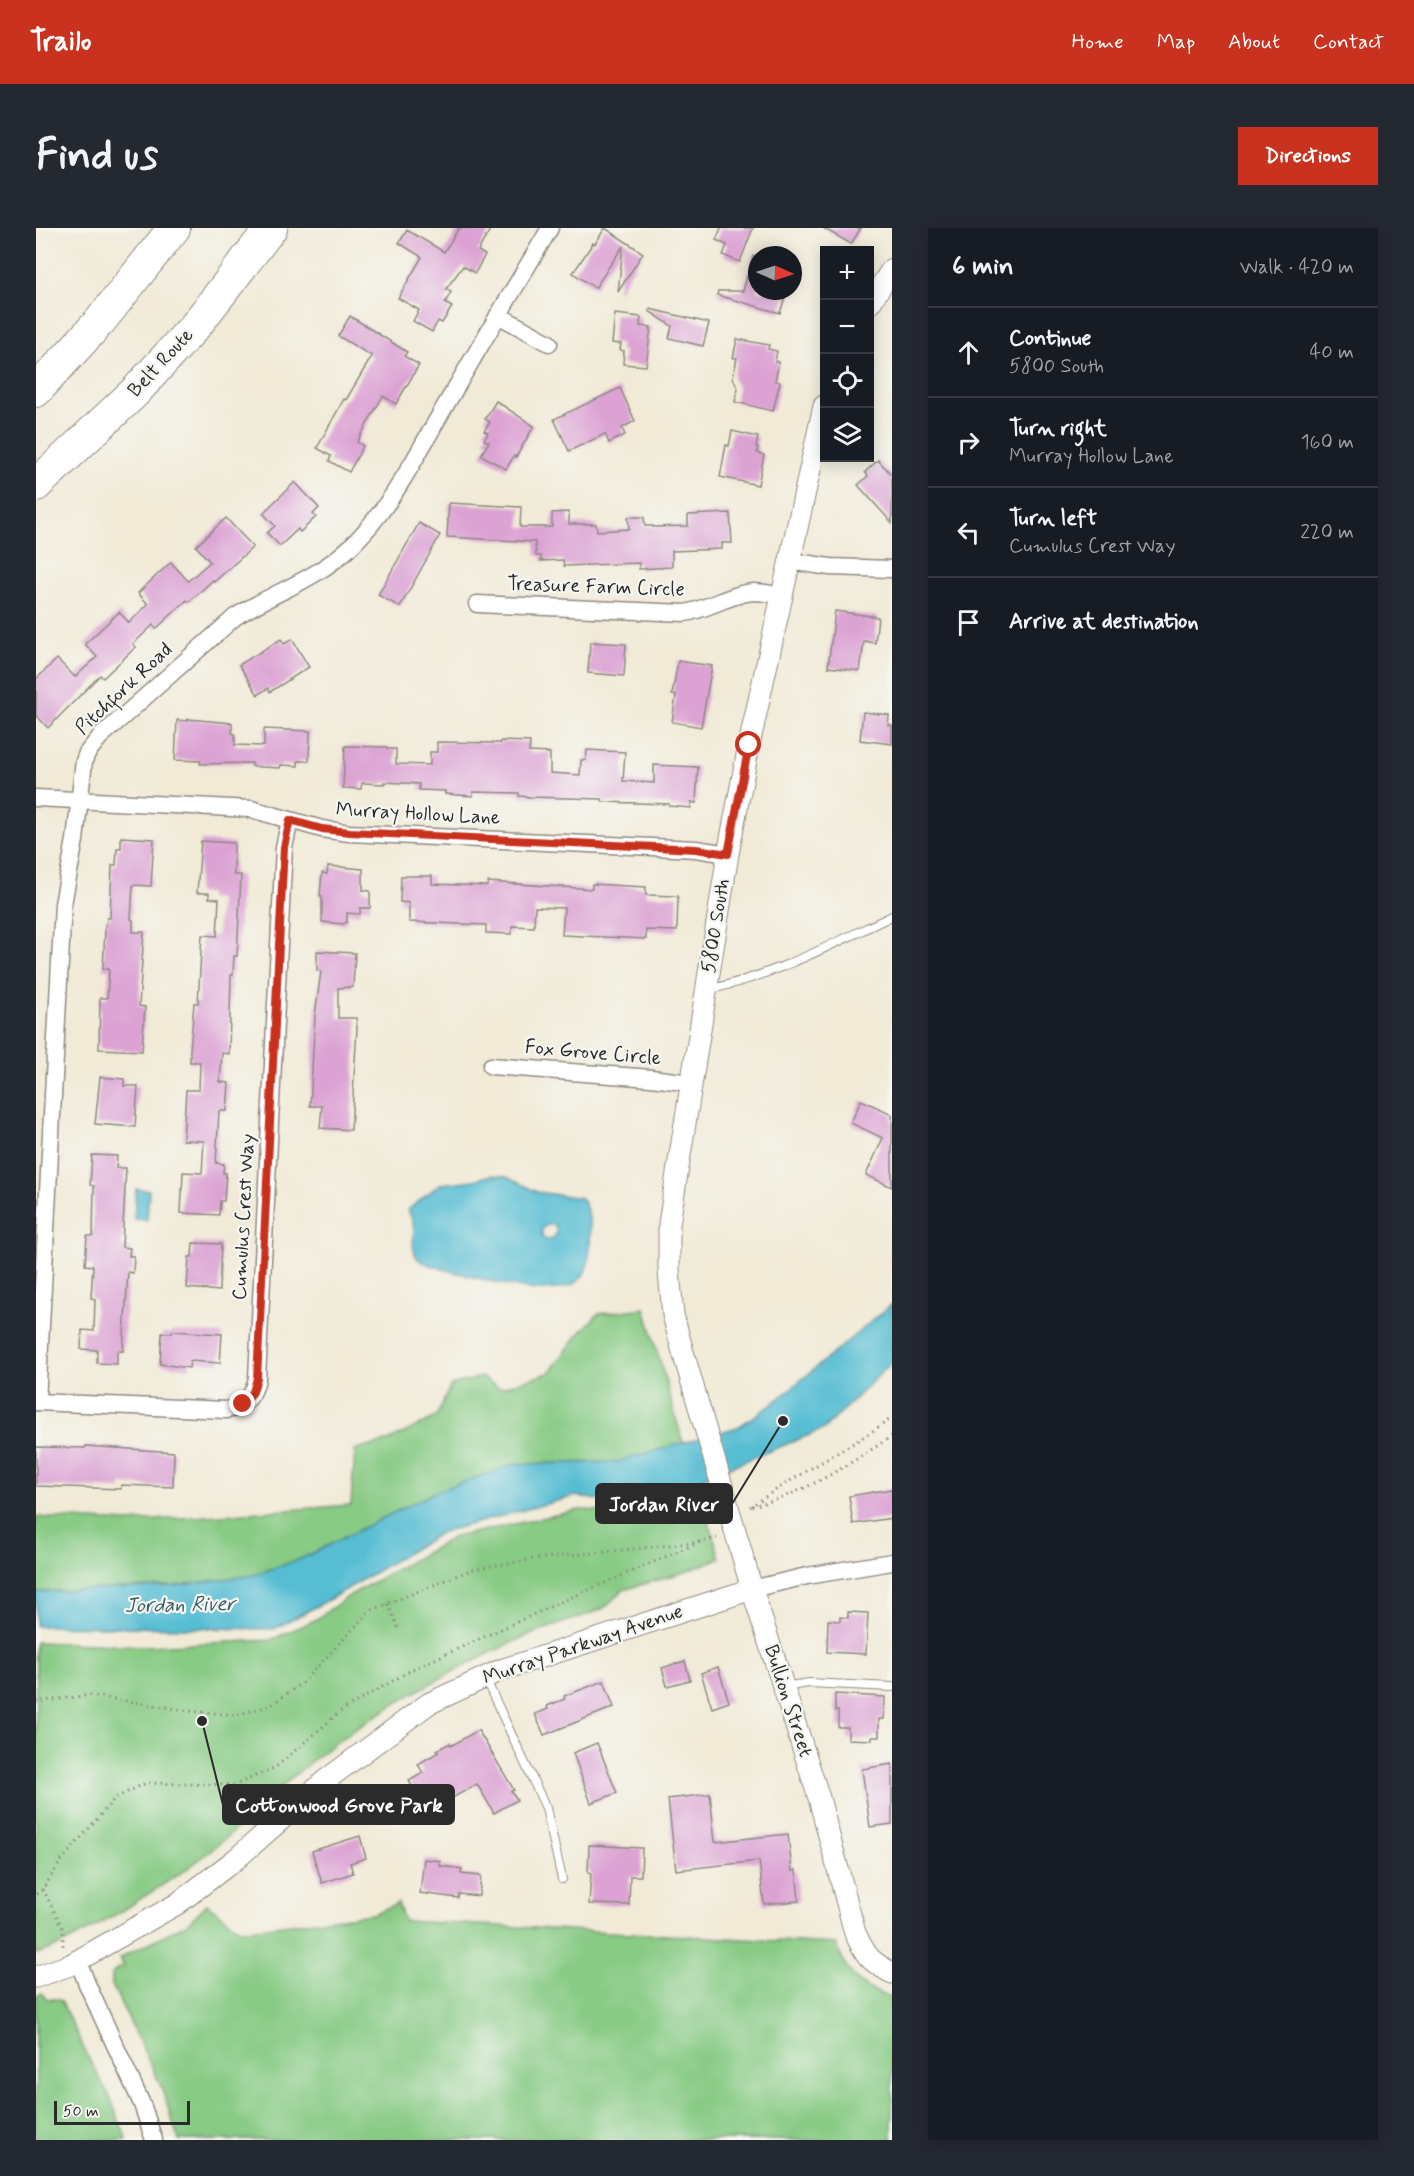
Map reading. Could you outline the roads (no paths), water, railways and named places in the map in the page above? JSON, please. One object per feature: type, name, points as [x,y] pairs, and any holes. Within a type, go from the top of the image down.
[{"type":"highway","points":[[36,391],[101,320],[174,228]]},
{"type":"highway","name":"Belt Route","points":[[36,485],[135,392],[196,325],[271,228]]},
{"type":"street","name":"Pitchfork Road","points":[[36,1402],[63,904],[75,840],[84,761],[87,753],[100,737],[235,617],[314,575],[340,556],[365,532],[412,462],[550,228]]},
{"type":"street","points":[[872,300],[892,269]]},
{"type":"street","points":[[498,315],[549,344]]},
{"type":"street","name":"5800 South","points":[[700,1415],[673,1315],[669,1271],[669,1224],[728,854],[749,745],[825,408]]},
{"type":"street","points":[[790,561],[830,567],[892,569]]},
{"type":"street","name":"Treasure Farm Circle","points":[[477,604],[685,613],[706,608],[744,593],[762,592],[782,596]]},
{"type":"street","name":"Murray Hollow Lane","points":[[36,798],[238,807],[264,811],[322,829],[350,832],[696,849],[728,854]]},
{"type":"street","name":"Cumulus Crest Way","points":[[36,1402],[226,1410],[243,1404],[253,1392],[257,1378],[284,847],[290,820]]},
{"type":"street","name":"Fox Grove Circle","points":[[491,1066],[691,1083]]},
{"type":"street","name":"Bullion Street","points":[[700,1415],[752,1589],[819,1798],[855,1933],[864,1952],[874,1964],[892,1973]]},
{"type":"street","points":[[752,1589],[807,1576],[892,1562]]},
{"type":"street","name":"Murray Parkway Avenue","points":[[36,1977],[78,1960],[177,1904],[210,1880],[326,1780],[428,1704],[501,1670],[752,1589]]},
{"type":"street","points":[[78,1960],[142,2104],[154,2140]]},
{"type":"lane","points":[[706,990],[741,983],[778,970],[892,916]]},
{"type":"lane","points":[[484,1678],[546,1808],[562,1880]]},
{"type":"lane","points":[[783,1687],[809,1683],[892,1687]]},
{"type":"water","points":[[492,1175],[507,1177],[537,1192],[581,1198],[589,1215],[590,1247],[586,1270],[581,1278],[565,1287],[529,1289],[438,1268],[418,1259],[413,1246],[414,1228],[408,1210],[440,1184],[474,1180]],"holes":[[[553,1224],[557,1231],[554,1238],[547,1240],[542,1237],[542,1231],[547,1225]]]},
{"type":"water","points":[[136,1189],[149,1190],[147,1220],[134,1219]]},
{"type":"water","points":[[892,1304],[892,1362],[824,1429],[658,1496],[616,1503],[576,1496],[442,1532],[330,1599],[274,1629],[36,1626],[36,1592],[174,1586],[254,1575],[303,1558],[437,1491],[515,1464],[617,1462],[738,1427],[770,1406]]},
{"type":"place","name":"Jordan River","points":[[783,1421]]},
{"type":"place","name":"Cottonwood Grove Park","points":[[202,1721]]}]
